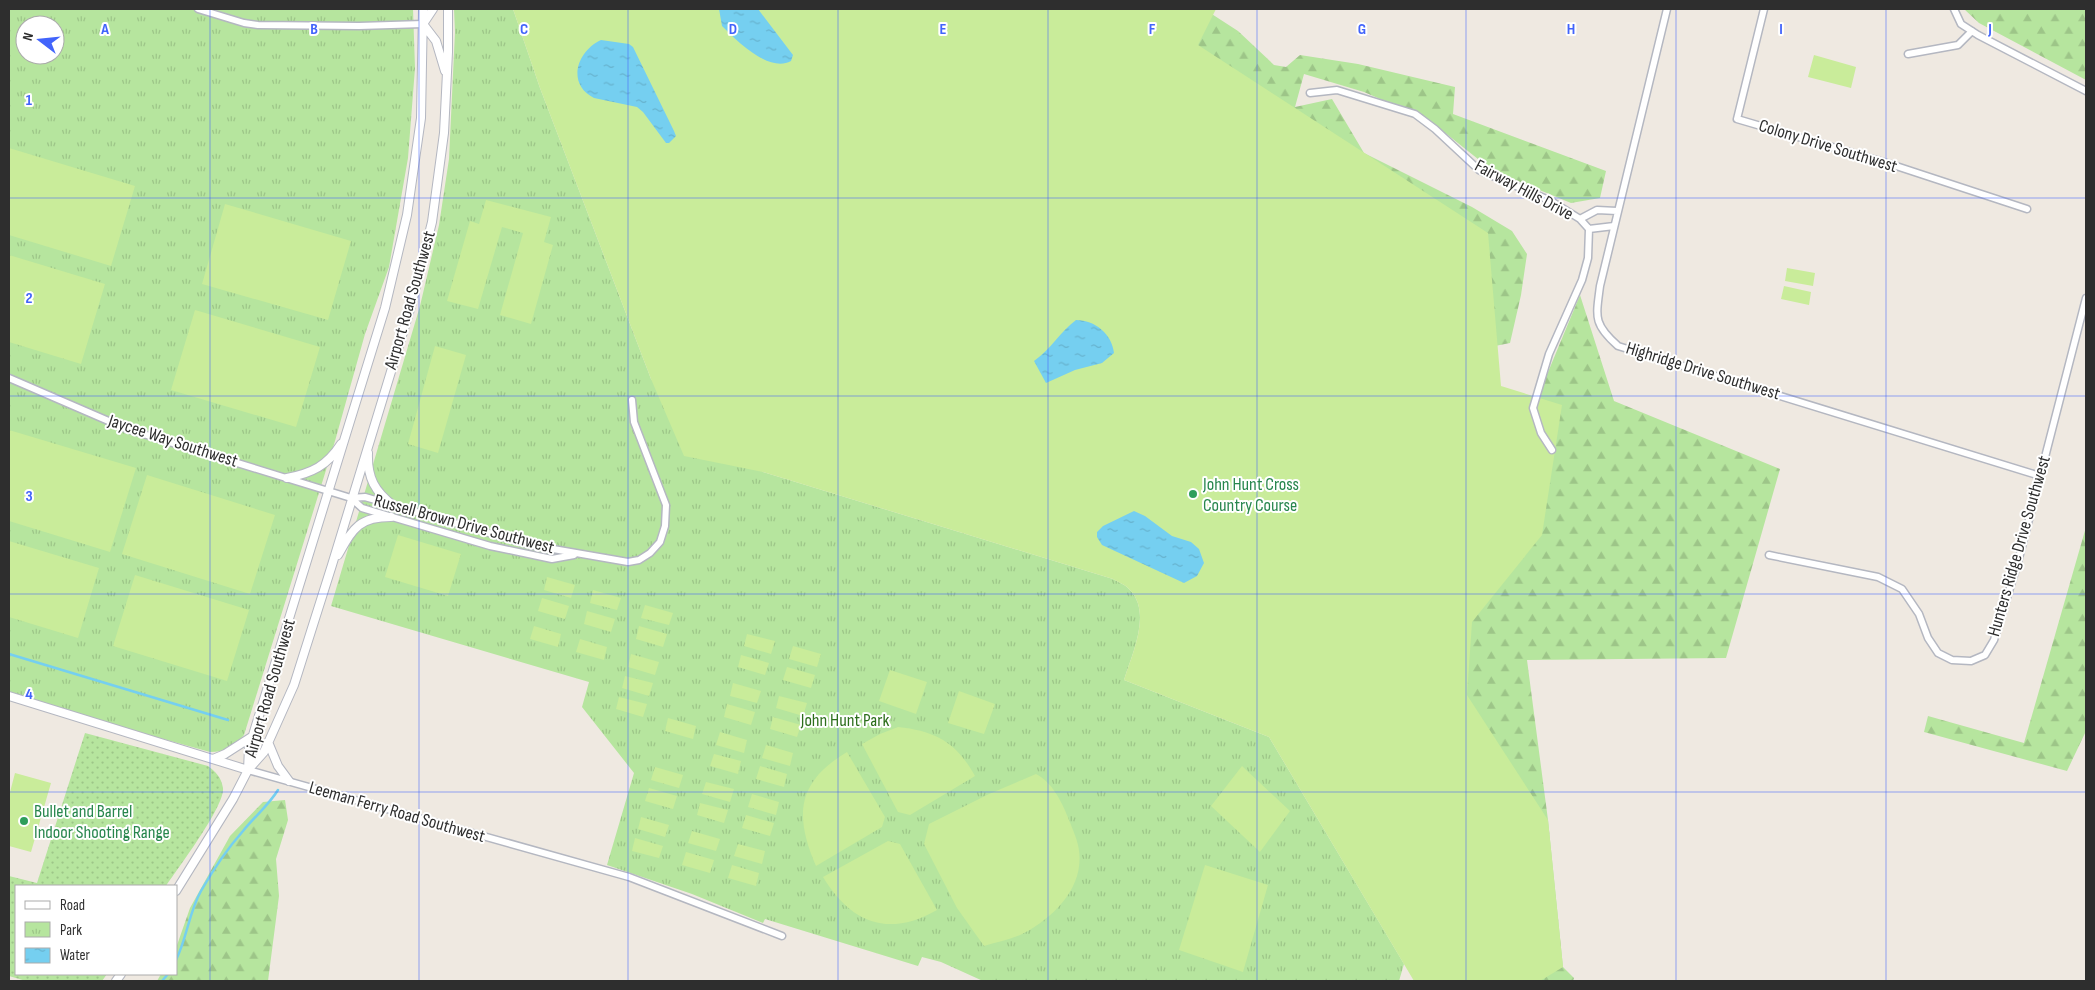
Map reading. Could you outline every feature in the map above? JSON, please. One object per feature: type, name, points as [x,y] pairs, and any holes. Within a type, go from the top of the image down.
[{"type":"street","points":[[198,9],[244,23],[258,25],[359,26],[423,24]]},
{"type":"street","name":"Airport Road Southwest","points":[[248,770],[249,748],[385,308],[407,215],[421,118],[423,9]]},
{"type":"street","points":[[423,24],[433,9]]},
{"type":"street","name":"Airport Road Southwest","points":[[248,770],[264,752],[294,685],[411,306],[432,222],[444,132],[448,9]]},
{"type":"street","name":"Highridge Drive Southwest","points":[[1667,9],[1600,286],[1596,313],[1602,333],[1618,346],[2040,476]]},
{"type":"street","name":"Colony Drive Southwest","points":[[1764,9],[1737,119],[1890,164],[2027,209]]},
{"type":"street","points":[[1954,9],[1961,24],[1972,31],[2086,91]]},
{"type":"street","points":[[423,24],[436,41],[447,82]]},
{"type":"street","points":[[1908,54],[1958,45],[1972,31]]},
{"type":"street","name":"Fairway Hills Drive","points":[[1310,93],[1337,90],[1415,114],[1435,129],[1479,170],[1551,201],[1580,220],[1589,229],[1588,258],[1582,280],[1549,354],[1534,408],[1541,433],[1552,450]]},
{"type":"street","name":"Fairway Hills Drive","points":[[1580,220],[1596,210],[1617,211]]},
{"type":"street","name":"Fairway Hills Drive","points":[[1589,229],[1614,226]]},
{"type":"street","name":"Hunters Ridge Drive Southwest","points":[[1769,555],[1878,577],[1902,589],[1919,614],[1928,638],[1938,653],[1952,660],[1971,661],[1985,655],[1994,640],[2018,562],[2086,298]]},
{"type":"street","name":"Jaycee Way Southwest","points":[[9,378],[127,428],[340,495]]},
{"type":"street","name":"Russell Brown Drive Southwest","points":[[340,495],[352,498],[365,498],[499,537],[575,555],[628,562],[650,553],[660,542],[665,526],[666,506],[634,422],[632,400]]},
{"type":"street","points":[[287,478],[315,471],[328,462],[347,434]]},
{"type":"street","points":[[370,439],[368,472],[372,484],[394,506]]},
{"type":"street","name":"Russell Brown Drive Southwest","points":[[352,498],[362,508],[516,552],[552,559],[575,555]]},
{"type":"street","points":[[332,565],[350,533],[358,525],[378,517],[391,517]]},
{"type":"street","name":"Leeman Ferry Road Southwest","points":[[9,696],[289,782],[629,877],[782,936]]},
{"type":"street","points":[[213,759],[226,754],[253,736]]},
{"type":"street","points":[[268,742],[278,766],[289,782]]},
{"type":"street","points":[[178,888],[234,798],[248,770]]},
{"type":"green space","points":[[9,9],[413,9],[415,68],[408,158],[389,267],[365,334],[335,441],[244,735],[229,748],[210,752],[9,696]]},
{"type":"green space","name":"John Hunt Park","points":[[454,9],[513,9],[540,88],[651,379],[763,472],[1113,579],[1130,590],[1136,599],[1140,622],[1135,646],[1124,680],[1269,737],[1404,964],[1399,981],[983,981],[941,962],[922,957],[918,966],[765,919],[763,923],[692,894],[607,865],[634,773],[582,707],[589,682],[331,606],[420,306],[439,225],[449,159],[455,32]]},
{"type":"green space","name":"John Hunt Cross Country Course","points":[[513,9],[1216,9],[1198,45],[1488,233],[1501,386],[1562,405],[1542,535],[1472,622],[1467,695],[1548,820],[1563,967],[1540,981],[1414,981],[1269,737],[1124,680],[1135,646],[1140,622],[1136,599],[1130,590],[1122,584],[1113,579],[763,472],[684,456],[651,379],[540,88]]},
{"type":"green space","points":[[1204,9],[1238,31],[1274,65],[1286,67],[1300,55],[1358,64],[1455,87],[1453,114],[1606,171],[1600,198],[1571,203],[1493,171],[1439,128],[1410,112],[1364,92],[1304,74],[1295,107],[1332,99],[1364,153],[1472,207],[1512,231],[1527,254],[1521,295],[1510,343],[1490,347],[1187,39]]},
{"type":"green space","points":[[1964,9],[2086,9],[2086,80],[1979,23]]},
{"type":"green space","points":[[1814,55],[1856,67],[1851,88],[1808,77]]},
{"type":"green space","points":[[9,148],[135,186],[111,266],[9,235]]},
{"type":"green space","points":[[486,200],[551,217],[544,242],[553,245],[531,324],[500,315],[523,233],[502,227],[478,309],[447,301],[470,221],[479,224]]},
{"type":"green space","points":[[225,204],[351,241],[328,320],[202,284]]},
{"type":"green space","points":[[9,255],[105,284],[81,364],[9,342]]},
{"type":"green space","points":[[1787,268],[1815,273],[1813,286],[1785,281]]},
{"type":"green space","points":[[1784,286],[1811,292],[1809,305],[1781,299]]},
{"type":"green space","points":[[1580,295],[1614,401],[1780,469],[1726,658],[1527,660],[1548,820],[1563,967],[1574,978],[1573,981],[1500,981],[1439,635]]},
{"type":"green space","points":[[195,310],[320,347],[296,427],[171,390]]},
{"type":"green space","points":[[435,346],[466,355],[438,453],[408,444]]},
{"type":"green space","points":[[9,430],[136,468],[110,552],[9,521]]},
{"type":"green space","points":[[147,475],[275,515],[250,594],[122,554]]},
{"type":"green space","points":[[2086,527],[2086,731],[2067,771],[1924,732],[1928,716],[2024,743]]},
{"type":"green space","points":[[398,535],[461,554],[448,596],[385,577]]},
{"type":"green space","points":[[9,541],[99,568],[78,638],[9,617]]},
{"type":"green space","points":[[135,575],[249,610],[227,681],[113,646]]},
{"type":"green space","points":[[547,577],[575,585],[571,598],[544,590]]},
{"type":"green space","points":[[593,590],[621,598],[617,610],[590,603]]},
{"type":"green space","points":[[542,598],[569,606],[565,619],[538,611]]},
{"type":"green space","points":[[645,605],[673,613],[669,625],[641,618]]},
{"type":"green space","points":[[587,611],[615,619],[611,632],[584,624]]},
{"type":"green space","points":[[534,626],[561,634],[558,647],[530,639]]},
{"type":"green space","points":[[639,626],[667,634],[663,647],[636,639]]},
{"type":"green space","points":[[747,634],[775,641],[771,654],[744,646]]},
{"type":"green space","points":[[580,639],[607,647],[604,660],[576,652]]},
{"type":"green space","points":[[793,646],[821,654],[817,667],[789,659]]},
{"type":"green space","points":[[631,654],[659,662],[655,675],[628,667]]},
{"type":"green space","points":[[741,655],[769,663],[765,675],[738,667]]},
{"type":"green space","points":[[787,667],[815,675],[811,688],[783,680]]},
{"type":"green space","points":[[890,670],[927,682],[916,714],[879,701]]},
{"type":"green space","points":[[625,676],[653,683],[649,696],[622,688]]},
{"type":"green space","points":[[733,683],[761,691],[757,703],[730,696]]},
{"type":"green space","points":[[959,691],[995,704],[984,734],[948,723]]},
{"type":"green space","points":[[779,696],[807,703],[803,716],[776,708]]},
{"type":"green space","points":[[619,697],[647,704],[643,717],[616,709]]},
{"type":"green space","points":[[727,704],[755,712],[751,725],[724,717]]},
{"type":"green space","points":[[773,717],[801,725],[797,737],[770,729]]},
{"type":"green space","points":[[668,718],[696,726],[693,739],[665,731]]},
{"type":"green space","points":[[898,727],[924,732],[944,741],[961,755],[975,776],[910,815],[898,812],[862,744]]},
{"type":"green space","points":[[720,732],[747,740],[744,753],[716,745]]},
{"type":"green space","points":[[85,733],[208,766],[221,781],[223,788],[222,797],[217,808],[167,885],[15,885],[15,975],[106,975],[102,981],[26,981],[9,976],[9,876],[37,883]]},
{"type":"green space","points":[[766,745],[793,753],[790,766],[762,758]]},
{"type":"green space","points":[[847,752],[885,817],[882,827],[816,866],[805,831],[803,815],[805,801],[809,788],[818,775],[830,763]]},
{"type":"green space","points":[[714,754],[741,761],[738,774],[710,766]]},
{"type":"green space","points":[[760,766],[787,774],[784,787],[756,779]]},
{"type":"green space","points":[[1242,766],[1290,811],[1260,852],[1211,806]]},
{"type":"green space","points":[[655,767],[683,775],[679,788],[651,780]]},
{"type":"green space","name":"Bullet and Barrel Indoor Shooting Range","points":[[15,773],[51,783],[31,852],[9,846],[9,796]]},
{"type":"green space","points":[[1036,774],[1052,788],[1066,813],[1078,845],[1080,859],[1078,873],[1066,897],[1047,918],[1020,935],[984,946],[957,908],[924,844],[929,824],[989,794]]},
{"type":"green space","points":[[706,782],[734,789],[730,802],[702,794]]},
{"type":"green space","points":[[649,788],[677,796],[673,809],[645,801]]},
{"type":"green space","points":[[752,794],[779,802],[776,815],[748,807]]},
{"type":"green space","points":[[285,800],[288,820],[276,859],[279,896],[268,981],[157,981],[160,975],[178,975],[178,942],[190,908],[230,836],[263,802]]},
{"type":"green space","points":[[700,803],[728,810],[724,823],[697,815]]},
{"type":"green space","points":[[746,815],[774,823],[770,836],[742,828]]},
{"type":"green space","points":[[641,817],[669,825],[665,837],[638,829]]},
{"type":"green space","points":[[692,831],[720,839],[716,851],[688,843]]},
{"type":"green space","points":[[635,838],[663,846],[659,858],[632,851]]},
{"type":"green space","points":[[888,841],[900,844],[937,910],[919,919],[902,923],[887,924],[872,921],[858,915],[846,906],[823,877]]},
{"type":"green space","points":[[738,844],[765,851],[762,864],[734,856]]},
{"type":"green space","points":[[686,852],[714,860],[710,873],[682,865]]},
{"type":"green space","points":[[732,865],[759,873],[756,886],[728,878]]},
{"type":"green space","points":[[1205,865],[1268,885],[1243,972],[1179,950]]},
{"type":"water","points":[[719,9],[758,9],[793,55],[791,61],[782,64],[773,63],[754,54],[722,26]]},
{"type":"water","points":[[601,40],[629,44],[633,47],[676,136],[669,143],[666,143],[643,112],[637,107],[594,98],[585,92],[580,85],[578,68],[581,59],[593,45]]},
{"type":"water","points":[[1076,320],[1090,322],[1101,329],[1110,340],[1114,353],[1102,363],[1075,370],[1046,383],[1034,361]]},
{"type":"water","points":[[1134,511],[1145,516],[1172,536],[1191,542],[1199,549],[1204,563],[1197,576],[1184,583],[1102,545],[1097,537],[1097,532],[1103,526]]},
{"type":"waterway","points":[[9,654],[228,720]]},
{"type":"waterway","points":[[178,955],[197,899],[206,883],[231,845],[278,790]]},
{"type":"waterway","points":[[162,981],[167,975]]},
{"type":"place","name":"John Hunt Cross Country Course","points":[[1193,494]]},
{"type":"place","name":"Bullet and Barrel Indoor Shooting Range","points":[[24,821]]}]
